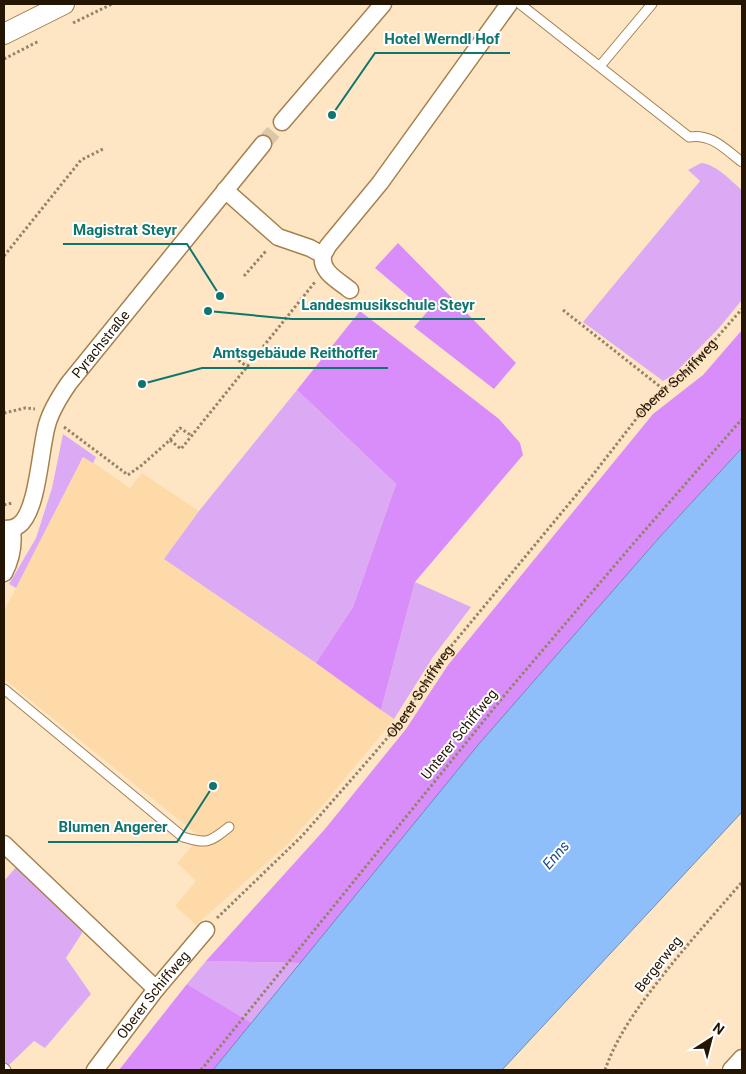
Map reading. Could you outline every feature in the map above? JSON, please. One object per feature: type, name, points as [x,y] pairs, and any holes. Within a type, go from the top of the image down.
[{"type":"street","points":[[4,34],[64,4]]},
{"type":"street","points":[[282,122],[383,4]]},
{"type":"street","points":[[324,262],[328,246],[380,183],[509,4]]},
{"type":"street","name":"Pyrachstraße","points":[[4,573],[12,551],[8,529],[19,525],[29,510],[37,481],[47,424],[56,404],[69,383],[263,144]]},
{"type":"street","points":[[225,190],[278,237],[310,248],[350,290]]},
{"type":"street","points":[[4,844],[156,989]]},
{"type":"street","name":"Oberer Schiffweg","points":[[95,1070],[156,989],[206,930]]},
{"type":"street","points":[[731,1070],[742,1058]]},
{"type":"lane","points":[[520,4],[689,137],[707,136],[742,162]]},
{"type":"lane","points":[[600,66],[652,4]]},
{"type":"lane","points":[[4,689],[183,837],[203,843],[229,827]]},
{"type":"path","points":[[4,256],[81,160],[105,148]]},
{"type":"path","points":[[244,276],[278,237]]},
{"type":"path","points":[[170,440],[181,449],[248,367],[324,262]]},
{"type":"path","name":"Oberer Schiffweg","points":[[206,930],[302,836],[399,724],[443,656],[592,476],[648,405],[691,367],[742,309]]},
{"type":"path","points":[[562,310],[664,389]]},
{"type":"path","points":[[222,349],[248,367]]},
{"type":"path","points":[[4,413],[25,408],[35,409]]},
{"type":"path","name":"Unterer Schiffweg","points":[[201,1070],[508,691],[742,419]]},
{"type":"path","points":[[47,424],[61,426],[128,475],[170,440],[180,428],[192,436]]},
{"type":"path","name":"Bergerweg","points":[[605,1070],[611,1052],[630,1019],[677,956],[742,882]]},
{"type":"shaded area","points":[[701,163],[712,166],[742,190],[742,300],[719,328],[673,375],[663,381],[583,322],[700,181],[688,170]]},
{"type":"shaded area","points":[[398,243],[516,363],[494,389],[414,327],[427,312],[375,268]]},
{"type":"shaded area","points":[[360,311],[499,419],[520,443],[523,455],[415,582],[381,710],[316,663],[353,607],[396,484],[297,390]]},
{"type":"shaded area","points":[[742,330],[742,448],[658,539],[301,963],[206,961],[325,829],[406,729],[448,665],[653,414],[703,375]]},
{"type":"shaded area","points":[[297,390],[396,484],[353,607],[316,663],[164,559],[199,511]]},
{"type":"shaded area","points":[[63,434],[96,457],[93,463],[83,457],[16,588],[9,584],[36,538],[52,488]]},
{"type":"shaded area","points":[[84,456],[130,488],[142,473],[199,511],[164,559],[394,719],[326,802],[286,846],[196,925],[175,906],[196,881],[177,863],[200,837],[4,679],[4,611]]},
{"type":"shaded area","points":[[415,582],[471,607],[433,657],[394,719],[381,710]]},
{"type":"shaded area","points":[[17,866],[80,923],[82,933],[66,958],[91,994],[45,1048],[34,1041],[8,1066],[4,1062],[4,881]]},
{"type":"shaded area","points":[[206,961],[301,963],[252,1023],[187,984]]},
{"type":"shaded area","points":[[187,984],[252,1023],[213,1070],[119,1070]]},
{"type":"water","name":"Enns","points":[[742,448],[742,812],[502,1070],[213,1070],[478,745],[658,539]]},
{"type":"tunnel","points":[[263,144],[282,122]]},
{"type":"place","name":"Hotel Werndl Hof","points":[[332,115]]},
{"type":"place","name":"Magistrat Steyr","points":[[220,296]]},
{"type":"place","name":"Landesmusikschule Steyr","points":[[208,311]]},
{"type":"place","name":"Amtsgebäude Reithoffer","points":[[142,384]]},
{"type":"place","name":"Blumen Angerer","points":[[213,786]]}]
